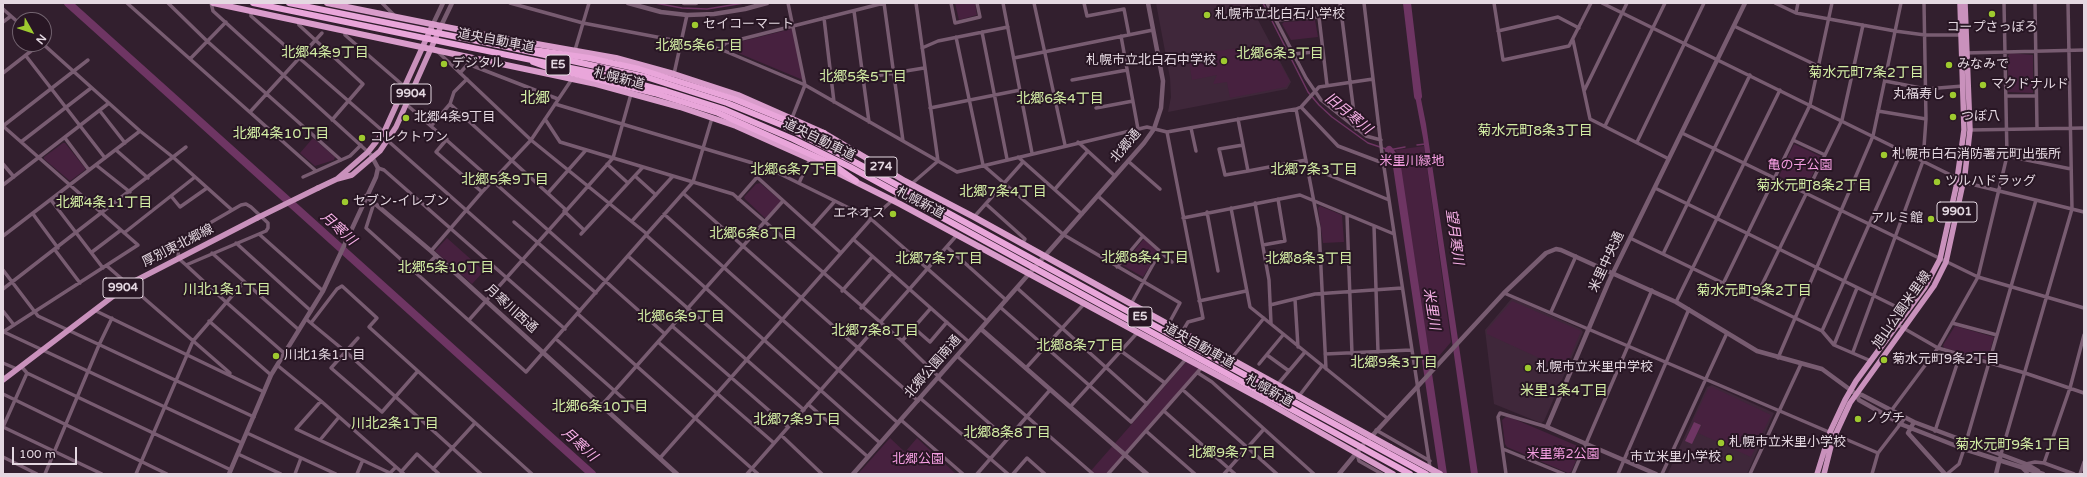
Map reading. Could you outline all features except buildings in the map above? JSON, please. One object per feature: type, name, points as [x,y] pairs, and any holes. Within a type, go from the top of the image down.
[{"type":"highway","name":"札幌新道","points":[[212,3],[432,48],[632,92],[712,118],[749,132],[856,181],[957,234],[1357,453],[1381,471],[1393,474]]},
{"type":"highway","name":"道央自動車道","points":[[253,3],[600,74],[666,91],[723,110],[793,139],[850,167],[1410,474]]},
{"type":"highway","name":"道央自動車道","points":[[289,3],[601,67],[665,83],[727,103],[784,126],[866,167],[1426,474]]},
{"type":"highway","name":"札幌新道","points":[[327,3],[627,61],[674,74],[738,95],[824,132],[911,184],[974,217],[1044,257],[1440,474]]},
{"type":"highway","points":[[517,49],[544,50],[589,58],[694,86],[734,99],[812,131],[824,132]]},
{"type":"highway","points":[[520,57],[547,67],[654,93],[718,113],[782,140],[832,164],[856,181]]},
{"type":"main road","name":"旭山公園米里線","points":[[1817,474],[1832,433],[1853,392],[1872,361],[1934,286],[1946,262],[1963,181],[1970,130],[1964,53],[1960,34],[1960,3]]},
{"type":"main road","name":"旭山公園米里線","points":[[1853,392],[1900,327],[1907,312],[1925,287],[1940,259],[1957,178],[1964,130],[1962,86],[1965,3]]},
{"type":"main road","name":"厚別東北郷線","points":[[337,179],[368,152],[384,132],[406,88],[433,24]]},
{"type":"main road","name":"厚別東北郷線","points":[[3,380],[129,284],[318,188],[337,179],[352,175],[373,158],[396,127],[441,26]]},
{"type":"main road","name":"旭山公園米里線","points":[[1824,474],[1832,433]]},
{"type":"street","points":[[127,3],[316,171]]},
{"type":"street","points":[[168,3],[207,41],[341,160]]},
{"type":"street","points":[[212,3],[213,11],[282,76],[368,152],[378,168],[384,170],[565,329]]},
{"type":"street","points":[[382,3],[396,17]]},
{"type":"street","points":[[433,24],[443,3]]},
{"type":"street","points":[[441,26],[452,3]]},
{"type":"street","points":[[510,3],[583,23],[720,49],[806,85],[957,172],[1065,145],[1147,127],[1167,132],[1301,107],[1320,86],[1373,79]]},
{"type":"street","points":[[575,50],[589,3]]},
{"type":"street","points":[[628,3],[661,12],[687,15],[737,11],[766,3]]},
{"type":"street","points":[[684,3],[696,3]]},
{"type":"street","points":[[788,3],[806,85],[792,118]]},
{"type":"street","points":[[720,49],[726,43],[884,3],[902,141]]},
{"type":"street","points":[[916,3],[938,161]]},
{"type":"street","points":[[952,3],[956,23],[980,17],[977,3]]},
{"type":"street","points":[[1003,3],[1032,153]]},
{"type":"street","points":[[1034,3],[1065,145]]},
{"type":"street","points":[[1084,3],[1087,16],[1124,9],[1129,35]]},
{"type":"street","name":"北郷通","points":[[1030,273],[1098,196],[1154,129],[1161,108],[1163,81],[1148,3]]},
{"type":"street","points":[[1267,3],[1314,93],[1356,129],[1371,138],[1381,141]]},
{"type":"street","points":[[1340,3],[1356,129]]},
{"type":"street","points":[[1364,3],[1383,163],[1416,386],[1431,474]]},
{"type":"street","points":[[1494,3],[1503,60],[1569,46],[1591,3]]},
{"type":"street","points":[[1602,3],[1842,120],[1963,181],[2084,212]]},
{"type":"street","points":[[1584,92],[1627,3]]},
{"type":"street","points":[[1605,126],[1665,3]]},
{"type":"street","points":[[1637,142],[1704,3]]},
{"type":"street","name":"米里中央通","points":[[1548,427],[1613,274],[1745,3]]},
{"type":"street","points":[[1775,3],[1796,13],[1895,31],[1925,35],[1960,34]]},
{"type":"street","points":[[1796,13],[1798,3]]},
{"type":"street","points":[[1723,284],[1810,105],[1832,3]]},
{"type":"street","points":[[1778,358],[1873,136],[1901,3]]},
{"type":"street","points":[[1853,352],[1923,161],[1926,119],[1924,3]]},
{"type":"street","points":[[1891,411],[1938,348],[1978,278],[2007,156],[2004,3]]},
{"type":"street","points":[[2035,3],[2037,129]]},
{"type":"street","points":[[1996,474],[2072,209],[2068,3]]},
{"type":"street","points":[[3,9],[11,16],[3,22]]},
{"type":"street","points":[[854,10],[869,122]]},
{"type":"street","points":[[251,11],[251,16],[384,132]]},
{"type":"street","points":[[674,74],[687,15]]},
{"type":"street","points":[[1276,20],[1341,15]]},
{"type":"street","points":[[1319,17],[1327,85]]},
{"type":"street","points":[[1498,31],[1558,17],[1579,28]]},
{"type":"street","points":[[824,18],[834,102]]},
{"type":"street","points":[[298,20],[299,25],[363,84],[332,120]]},
{"type":"street","points":[[190,59],[226,22]]},
{"type":"street","points":[[1755,299],[1842,120],[1863,25]]},
{"type":"street","points":[[1734,26],[1818,66]]},
{"type":"street","points":[[922,48],[956,37],[1008,27]]},
{"type":"street","points":[[345,30],[345,35],[406,88]]},
{"type":"street","points":[[1014,58],[1153,30]]},
{"type":"street","points":[[982,32],[1007,160]]},
{"type":"street","points":[[250,112],[322,33]]},
{"type":"street","points":[[1121,36],[1138,129]]},
{"type":"street","points":[[956,37],[983,165],[1064,235],[1116,267],[1180,303],[1168,325]]},
{"type":"street","points":[[1572,40],[1590,119],[1669,159]]},
{"type":"street","points":[[432,48],[531,140],[647,234],[646,235],[880,443]]},
{"type":"street","points":[[1964,53],[2084,50]]},
{"type":"street","points":[[1294,54],[1323,51]]},
{"type":"street","points":[[3,73],[31,52]]},
{"type":"street","points":[[51,52],[232,210]]},
{"type":"street","points":[[26,56],[105,158]]},
{"type":"street","points":[[88,60],[3,126],[69,186],[138,245],[34,311],[4,332],[242,443]]},
{"type":"street","points":[[460,73],[468,64],[558,99]]},
{"type":"street","points":[[863,78],[924,68]]},
{"type":"street","points":[[1072,80],[1127,70]]},
{"type":"street","points":[[1663,254],[1750,75]]},
{"type":"street","points":[[431,126],[450,104],[454,92],[467,79]]},
{"type":"street","points":[[431,251],[482,192],[531,140],[572,79]]},
{"type":"street","points":[[1885,81],[1926,89],[1962,86]]},
{"type":"street","points":[[21,142],[92,88]]},
{"type":"street","points":[[930,108],[1020,90]]},
{"type":"street","points":[[1676,302],[1780,90]]},
{"type":"street","points":[[469,320],[538,243],[564,210],[613,158],[632,92]]},
{"type":"street","points":[[2006,96],[2036,96]]},
{"type":"street","points":[[1096,108],[1133,101]]},
{"type":"street","points":[[3,186],[109,103]]},
{"type":"street","points":[[406,104],[664,334]]},
{"type":"street","points":[[450,104],[548,192],[584,230]]},
{"type":"street","points":[[555,104],[766,167],[871,219],[988,321]]},
{"type":"street","points":[[1301,107],[1338,146],[1383,163]]},
{"type":"street","points":[[1296,108],[1319,228],[1325,354],[1324,368],[1299,396]]},
{"type":"street","points":[[1878,110],[1926,119]]},
{"type":"street","points":[[100,111],[125,143]]},
{"type":"street","points":[[374,203],[366,228],[526,372],[693,182],[712,118]]},
{"type":"street","points":[[1238,119],[1248,171]]},
{"type":"street","points":[[545,120],[560,142],[733,194],[822,274],[902,342],[938,377],[1007,439]]},
{"type":"street","points":[[1191,128],[1196,151]]},
{"type":"street","points":[[1970,130],[2084,128]]},
{"type":"street","points":[[3,236],[140,131]]},
{"type":"street","points":[[1167,132],[1202,318],[1188,322],[1182,332]]},
{"type":"street","points":[[1682,133],[1978,278],[2084,308]]},
{"type":"street","points":[[65,138],[89,170]]},
{"type":"street","points":[[387,140],[523,259],[579,313],[758,474]]},
{"type":"street","points":[[447,140],[436,152],[482,192]]},
{"type":"street","points":[[1793,140],[1825,155]]},
{"type":"street","points":[[1078,142],[1115,176]]},
{"type":"street","points":[[1243,145],[1220,149],[1225,175],[1306,160]]},
{"type":"street","points":[[303,177],[350,156],[361,146]]},
{"type":"street","points":[[3,289],[57,249],[186,147]]},
{"type":"street","points":[[116,150],[148,178]]},
{"type":"street","points":[[548,192],[586,150]]},
{"type":"street","points":[[1822,331],[1902,150]]},
{"type":"street","points":[[1054,189],[1088,151]]},
{"type":"street","points":[[2007,156],[2071,169]]},
{"type":"street","points":[[1018,157],[1082,214]]},
{"type":"street","points":[[799,183],[810,159]]},
{"type":"street","points":[[660,458],[871,219],[938,161]]},
{"type":"street","points":[[1128,161],[1160,189]]},
{"type":"street","points":[[974,217],[1023,162]]},
{"type":"street","points":[[3,164],[14,177]]},
{"type":"street","points":[[607,164],[628,183]]},
{"type":"street","points":[[96,165],[130,192]]},
{"type":"street","points":[[1307,166],[1389,200]]},
{"type":"street","points":[[581,234],[643,167]]},
{"type":"street","points":[[738,199],[766,167]]},
{"type":"street","points":[[3,363],[19,368],[26,373],[230,472],[272,375],[284,352],[322,292],[378,168]]},
{"type":"street","points":[[635,176],[656,195]]},
{"type":"street","points":[[632,221],[673,176]]},
{"type":"street","points":[[92,252],[123,231],[195,177]]},
{"type":"street","points":[[757,177],[841,252]]},
{"type":"street","points":[[171,196],[180,207],[207,188]]},
{"type":"street","points":[[1655,188],[1907,312]]},
{"type":"street","points":[[683,193],[858,348],[991,458],[1008,474]]},
{"type":"street","points":[[1183,218],[1207,212],[1300,195],[1394,234]]},
{"type":"street","name":"月寒川西通","points":[[366,196],[431,251],[677,474]]},
{"type":"street","points":[[1098,196],[1172,262]]},
{"type":"street","points":[[1263,245],[1285,241],[1278,199]]},
{"type":"street","points":[[50,200],[105,267],[129,284],[234,377]]},
{"type":"street","points":[[1914,422],[1908,433],[1946,474],[1959,464],[2036,200]]},
{"type":"street","points":[[601,406],[784,201]]},
{"type":"street","points":[[812,227],[835,201]]},
{"type":"street","points":[[1255,203],[1269,280],[1270,323]]},
{"type":"street","points":[[186,265],[266,231],[268,225],[252,207],[246,204],[232,210],[179,242],[178,258],[284,352]]},
{"type":"street","points":[[986,204],[1025,239],[1022,244]]},
{"type":"street","points":[[1231,208],[1250,307],[1387,418]]},
{"type":"street","points":[[1207,212],[1218,271]]},
{"type":"street","points":[[33,214],[80,283]]},
{"type":"street","points":[[664,214],[839,370],[963,474]]},
{"type":"street","points":[[1346,215],[1352,354]]},
{"type":"street","points":[[514,222],[596,293]]},
{"type":"street","points":[[1374,226],[1378,352]]},
{"type":"street","points":[[259,234],[322,292]]},
{"type":"street","points":[[746,474],[804,410],[957,234]]},
{"type":"street","points":[[1116,267],[1144,236]]},
{"type":"street","points":[[1630,238],[1822,331],[1834,345],[1872,361]]},
{"type":"street","points":[[853,239],[969,342]]},
{"type":"street","points":[[236,243],[311,311]]},
{"type":"street","points":[[947,247],[1006,300]]},
{"type":"street","points":[[1339,474],[1376,430],[1432,369],[1504,293],[1551,250],[1561,250],[1652,290],[1676,302],[1757,351],[1822,369],[1853,392],[1859,400],[1900,424],[1964,449],[2023,469],[2043,474]]},
{"type":"street","points":[[1131,304],[1160,252]]},
{"type":"street","points":[[212,253],[299,330]]},
{"type":"street","points":[[418,274],[436,256]]},
{"type":"street","points":[[628,256],[804,410]]},
{"type":"street","points":[[1551,312],[1576,256]]},
{"type":"street","points":[[842,291],[872,257]]},
{"type":"street","points":[[3,270],[38,316],[254,417]]},
{"type":"street","name":"北郷公園南通","points":[[853,474],[1030,273]]},
{"type":"street","points":[[861,308],[891,274]]},
{"type":"street","points":[[136,474],[186,354],[193,341],[244,282]]},
{"type":"street","points":[[311,323],[337,290],[342,286],[377,318],[369,327],[530,473]]},
{"type":"street","points":[[1017,288],[1147,404]]},
{"type":"street","points":[[1270,305],[1322,294],[1402,288]]},
{"type":"street","points":[[1834,345],[1857,288]]},
{"type":"street","points":[[1573,474],[1652,290]]},
{"type":"street","points":[[1199,301],[1246,291]]},
{"type":"street","points":[[1504,293],[1878,454]]},
{"type":"street","points":[[1296,299],[1298,347]]},
{"type":"street","points":[[1026,368],[1084,304]]},
{"type":"street","points":[[1000,307],[1131,422],[1186,359]]},
{"type":"street","points":[[902,342],[931,308]]},
{"type":"street","points":[[94,310],[264,392]]},
{"type":"street","points":[[1618,474],[1689,310]]},
{"type":"street","points":[[3,311],[14,325]]},
{"type":"street","points":[[45,474],[99,345],[112,318]]},
{"type":"street","points":[[1231,359],[1264,318]]},
{"type":"street","points":[[306,319],[346,352],[481,474]]},
{"type":"street","points":[[209,321],[272,375]]},
{"type":"street","points":[[914,328],[930,342],[947,322]]},
{"type":"street","points":[[1952,323],[1997,335]]},
{"type":"street","points":[[672,326],[788,427]]},
{"type":"street","points":[[1900,327],[1938,348],[2025,373],[2084,393]]},
{"type":"street","points":[[981,329],[1147,474]]},
{"type":"street","points":[[1070,407],[1138,332]]},
{"type":"street","points":[[1662,474],[1728,333]]},
{"type":"street","points":[[1259,364],[1283,335]]},
{"type":"street","points":[[2044,463],[2070,388],[2084,335]]},
{"type":"street","points":[[358,338],[331,368],[382,412],[418,371]]},
{"type":"street","points":[[556,339],[634,408]]},
{"type":"street","points":[[658,342],[774,443]]},
{"type":"street","points":[[1325,354],[1352,354],[1411,350]]},
{"type":"street","points":[[1121,351],[1165,383]]},
{"type":"street","points":[[1278,384],[1304,352]]},
{"type":"street","points":[[1267,355],[1289,371]]},
{"type":"street","points":[[1935,431],[1960,355]]},
{"type":"street","points":[[957,356],[1093,474]]},
{"type":"street","points":[[1750,474],[1801,364]]},
{"type":"street","points":[[277,365],[321,401],[403,473],[417,454],[439,474]]},
{"type":"street","points":[[1108,474],[1202,367]]},
{"type":"street","points":[[26,373],[3,427],[102,474]]},
{"type":"street","points":[[1198,373],[1212,382],[1314,474]]},
{"type":"street","points":[[977,474],[1050,390]]},
{"type":"street","points":[[1183,390],[1277,474]]},
{"type":"street","points":[[1853,392],[1862,395],[1914,422],[2026,464],[2043,474]]},
{"type":"street","points":[[3,394],[168,474]]},
{"type":"street","points":[[321,401],[296,429],[362,462],[390,473],[396,467]]},
{"type":"street","points":[[808,404],[868,457]]},
{"type":"street","points":[[1164,411],[1235,474]]},
{"type":"street","points":[[1506,474],[1498,416],[1500,413],[1548,427],[1586,445],[1656,474]]},
{"type":"street","points":[[320,440],[339,417]]},
{"type":"street","points":[[1872,474],[1878,454],[1905,418]]},
{"type":"street","points":[[433,469],[475,423]]},
{"type":"street","points":[[1224,474],[1264,429]]},
{"type":"street","points":[[1376,430],[1430,461]]},
{"type":"street","points":[[1146,431],[1194,474]]},
{"type":"street","points":[[247,433],[336,474]]},
{"type":"street","points":[[781,435],[822,474]]},
{"type":"street","points":[[1503,449],[1564,474]]},
{"type":"street","points":[[238,454],[281,474]]},
{"type":"street","points":[[3,457],[37,474]]},
{"type":"street","points":[[295,474],[301,458]]},
{"type":"street","points":[[1013,474],[1027,458],[1045,474]]},
{"type":"street","points":[[357,474],[362,462]]},
{"type":"street","points":[[2026,464],[2035,462],[2044,463],[2074,474]]},
{"type":"street","points":[[2080,474],[2084,462]]},
{"type":"street","points":[[2023,469],[2028,474]]},
{"type":"shaded area","name":"札幌市立北白石中学校","points":[[1156,3],[1249,3],[1291,82],[1287,89],[1168,112],[1171,97],[1170,78]]},
{"type":"shaded area","points":[[1418,84],[1426,124],[1478,474],[1471,474],[1423,138],[1413,85]]},
{"type":"shaded area","name":"札幌市立米里中学校","points":[[1512,298],[1581,329],[1583,332],[1544,421],[1541,423],[1494,404],[1485,330]]},
{"type":"shaded area","name":"札幌市立米里小学校","points":[[1712,385],[1774,413],[1747,474],[1668,473],[1707,387]]},
{"type":"shaded area","points":[[1694,422],[1701,425],[1692,444],[1685,441]]},
{"type":"green space","points":[[955,3],[975,3],[977,15],[959,20]]},
{"type":"green space","points":[[1315,20],[1318,37],[1291,40],[1282,24],[1284,22]]},
{"type":"green space","points":[[791,29],[793,30],[803,80],[731,50],[731,44]]},
{"type":"green space","points":[[1269,44],[1290,81],[1286,87],[1230,98],[1227,82],[1213,84],[1217,75],[1192,80],[1188,55]]},
{"type":"green space","points":[[2010,53],[2033,55],[2033,93],[2008,92],[2008,56]]},
{"type":"green space","points":[[313,138],[335,157],[334,160],[315,166],[300,153]]},
{"type":"green space","points":[[65,143],[85,168],[85,170],[70,181],[44,159],[44,157]]},
{"type":"green space","name":"亀の子公園","points":[[1794,144],[1820,156],[1821,158],[1805,189],[1779,176]]},
{"type":"green space","name":"米里川緑地","points":[[1424,146],[1451,342],[1429,368],[1396,150]]},
{"type":"green space","points":[[760,183],[780,200],[766,219],[744,197],[756,184]]},
{"type":"green space","points":[[1320,206],[1342,215],[1344,242],[1323,243],[1318,208]]},
{"type":"green space","points":[[447,238],[484,271],[472,284],[435,251]]},
{"type":"green space","points":[[1143,240],[1146,240],[1159,252],[1143,277],[1122,265]]},
{"type":"green space","points":[[1512,301],[1581,331],[1567,364],[1561,368],[1487,334],[1487,330]]},
{"type":"green space","points":[[1955,326],[1994,337],[1988,358],[1986,359],[1944,348],[1943,345]]},
{"type":"green space","points":[[1187,361],[1199,369],[1107,474],[1088,474]]},
{"type":"green space","points":[[1712,387],[1771,415],[1751,457],[1698,433],[1702,425],[1693,421],[1708,389]]},
{"type":"green space","name":"米里第2公園","points":[[1507,416],[1580,447],[1581,450],[1571,472],[1568,473],[1507,447],[1505,444],[1502,420]]},
{"type":"green space","name":"北郷公園","points":[[890,438],[905,452],[917,438],[956,474],[858,474]]},
{"type":"waterway","name":"月寒川","points":[[68,3],[592,474]]},
{"type":"waterway","name":"旧月寒川","points":[[655,3],[682,8],[707,9],[744,3]]},
{"type":"waterway","name":"旧月寒川","points":[[1263,3],[1308,92],[1319,105],[1332,117],[1368,143],[1389,150],[1405,147]]},
{"type":"waterway","name":"望月寒川","points":[[1407,3],[1418,96]]},
{"type":"waterway","name":"旧月寒川","points":[[1417,145],[1425,144]]},
{"type":"waterway","name":"米里川","points":[[1389,150],[1396,160],[1443,474]]},
{"type":"place","name":"コープさっぽろ","points":[[1992,14]]},
{"type":"place","name":"札幌市立北白石小学校","points":[[1207,15]]},
{"type":"place","name":"セイコーマート","points":[[695,25]]},
{"type":"place","name":"札幌市立北白石中学校","points":[[1224,61]]},
{"type":"place","name":"デジタル","points":[[444,64]]},
{"type":"place","name":"みなみで","points":[[1949,65]]},
{"type":"place","name":"マクドナルド","points":[[1983,85]]},
{"type":"place","name":"丸福寿し","points":[[1953,95]]},
{"type":"place","name":"つぼ八","points":[[1953,117]]},
{"type":"place","name":"北郷4条9丁目","points":[[406,118]]},
{"type":"place","name":"コレクトワン","points":[[362,138]]},
{"type":"place","name":"札幌市白石消防署元町出張所","points":[[1884,155]]},
{"type":"place","name":"ツルハドラッグ","points":[[1937,182]]},
{"type":"place","name":"セブン-イレブン","points":[[345,202]]},
{"type":"place","name":"エネオス","points":[[893,214]]},
{"type":"place","name":"アルミ館","points":[[1931,219]]},
{"type":"place","name":"川北1条1丁目","points":[[276,356]]},
{"type":"place","name":"菊水元町9条2丁目","points":[[1884,360]]},
{"type":"place","name":"札幌市立米里中学校","points":[[1528,368]]},
{"type":"place","name":"ノグチ","points":[[1858,419]]},
{"type":"place","name":"札幌市立米里小学校","points":[[1721,443]]},
{"type":"place","name":"市立米里小学校","points":[[1729,458]]},
{"type":"district","name":"北郷5条6丁目","points":[[699,46]]},
{"type":"district","name":"北郷4条9丁目","points":[[325,53]]},
{"type":"district","name":"北郷6条3丁目","points":[[1280,54]]},
{"type":"district","name":"菊水元町7条2丁目","points":[[1866,73]]},
{"type":"district","name":"北郷5条5丁目","points":[[863,77]]},
{"type":"district","name":"北郷","points":[[535,99]]},
{"type":"district","name":"北郷6条4丁目","points":[[1060,99]]},
{"type":"district","name":"菊水元町8条3丁目","points":[[1535,131]]},
{"type":"district","name":"北郷4条10丁目","points":[[281,134]]},
{"type":"district","name":"北郷6条7丁目","points":[[794,170]]},
{"type":"district","name":"北郷7条3丁目","points":[[1314,170]]},
{"type":"district","name":"北郷5条9丁目","points":[[505,180]]},
{"type":"district","name":"菊水元町8条2丁目","points":[[1814,186]]},
{"type":"district","name":"北郷7条4丁目","points":[[1003,192]]},
{"type":"district","name":"北郷4条11丁目","points":[[104,203]]},
{"type":"district","name":"北郷6条8丁目","points":[[753,234]]},
{"type":"district","name":"北郷8条4丁目","points":[[1145,258]]},
{"type":"district","name":"北郷7条7丁目","points":[[939,259]]},
{"type":"district","name":"北郷8条3丁目","points":[[1309,259]]},
{"type":"district","name":"北郷5条10丁目","points":[[446,268]]},
{"type":"district","name":"川北1条1丁目","points":[[227,290]]},
{"type":"district","name":"菊水元町9条2丁目","points":[[1754,291]]},
{"type":"district","name":"北郷6条9丁目","points":[[681,317]]},
{"type":"district","name":"北郷7条8丁目","points":[[875,331]]},
{"type":"district","name":"北郷8条7丁目","points":[[1080,346]]},
{"type":"district","name":"北郷9条3丁目","points":[[1394,363]]},
{"type":"district","name":"米里1条4丁目","points":[[1564,391]]},
{"type":"district","name":"北郷6条10丁目","points":[[600,407]]},
{"type":"district","name":"北郷7条9丁目","points":[[797,420]]},
{"type":"district","name":"川北2条1丁目","points":[[395,424]]},
{"type":"district","name":"北郷8条8丁目","points":[[1007,433]]},
{"type":"district","name":"菊水元町9条1丁目","points":[[2013,445]]},
{"type":"district","name":"北郷9条7丁目","points":[[1232,453]]}]
